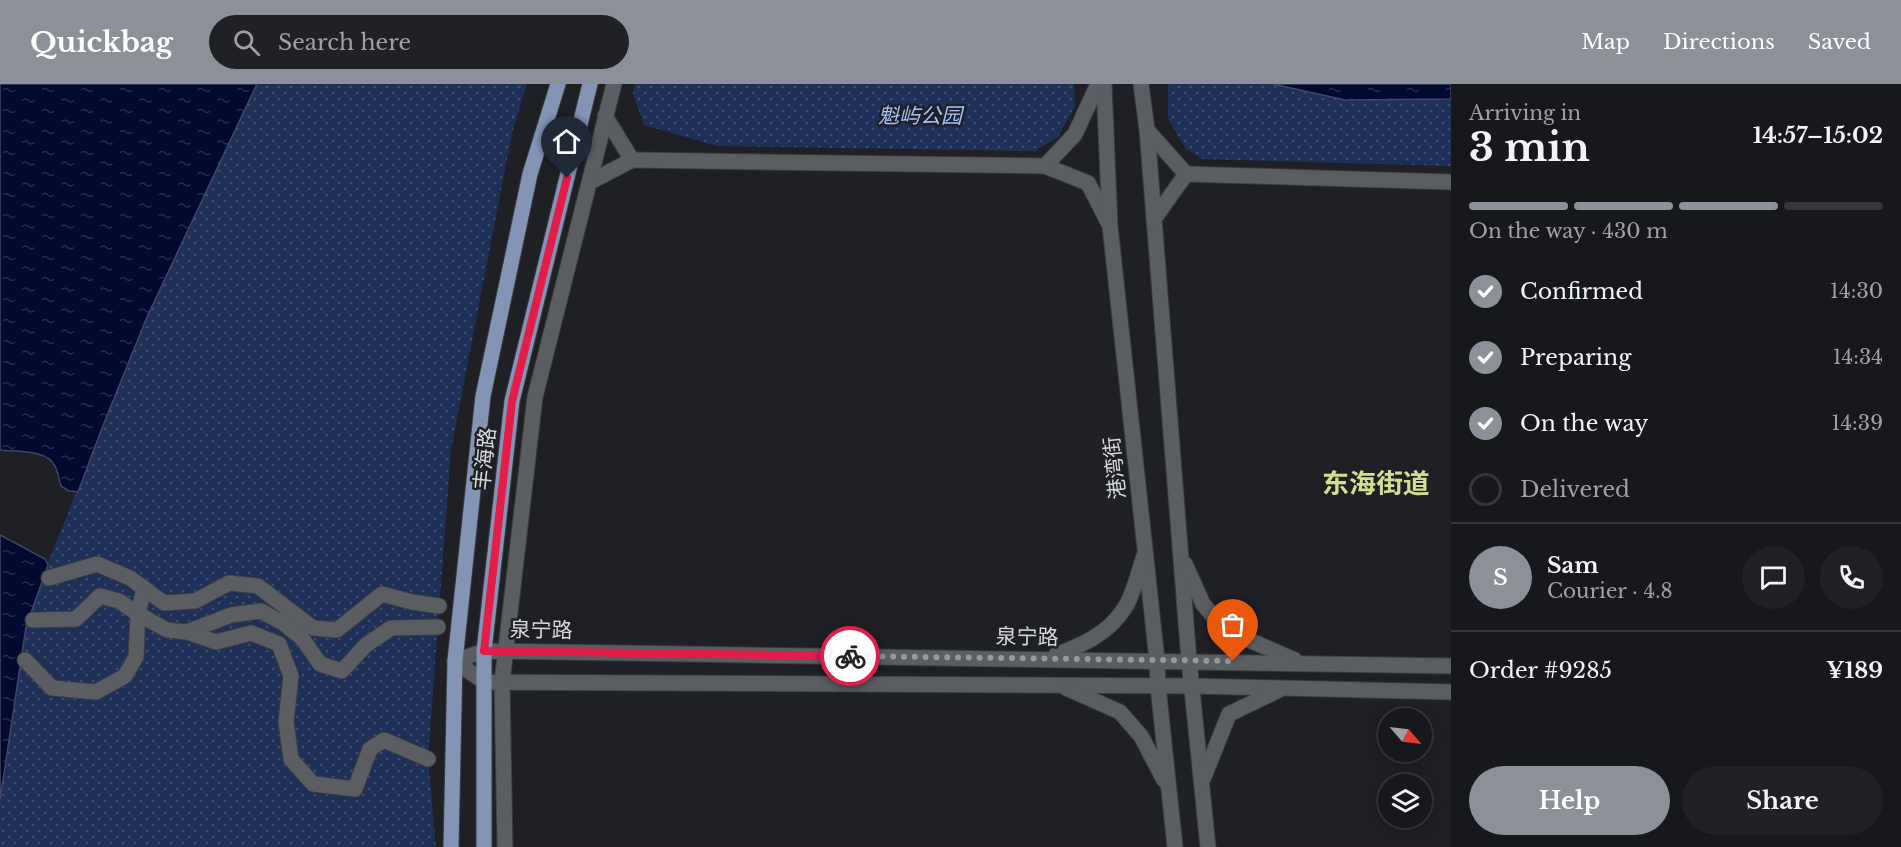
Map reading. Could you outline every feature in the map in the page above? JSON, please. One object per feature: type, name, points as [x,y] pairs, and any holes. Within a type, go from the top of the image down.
[{"type":"main road","name":"丰海路","points":[[451,847],[454,661],[483,396],[530,174],[558,84]]},
{"type":"main road","name":"丰海路","points":[[484,847],[484,651],[512,401],[590,84]]},
{"type":"street","points":[[505,847],[502,682],[535,396],[614,84]]},
{"type":"street","points":[[1045,166],[1075,134],[1098,84]]},
{"type":"street","name":"港湾街","points":[[1104,84],[1110,226],[1175,847]]},
{"type":"street","points":[[1141,86],[1147,130],[1191,686],[1209,847]]},
{"type":"street","points":[[605,116],[632,160]]},
{"type":"street","points":[[1147,130],[1186,174],[1451,182]]},
{"type":"street","points":[[590,182],[632,160],[1045,166],[1088,183],[1110,226]]},
{"type":"street","points":[[1154,219],[1186,174]]},
{"type":"street","points":[[1046,658],[1085,644],[1110,627],[1125,608],[1146,553]]},
{"type":"street","points":[[1180,553],[1203,604],[1224,628],[1300,663]]},
{"type":"street","points":[[49,578],[97,564],[130,578],[164,603],[195,601],[229,583],[258,586],[313,628],[337,630],[382,594],[439,606]]},
{"type":"street","points":[[25,660],[52,688],[96,692],[125,676],[136,657],[138,614],[144,588]]},
{"type":"street","points":[[33,620],[76,619],[100,596],[119,601],[166,630],[187,632],[216,642],[251,633],[279,644],[291,676],[286,722],[291,759],[313,784],[355,789],[370,749],[384,740],[428,759]]},
{"type":"street","points":[[187,632],[231,615],[261,611],[283,623],[302,638],[320,664],[342,670],[366,645],[391,628],[438,627]]},
{"type":"street","name":"泉宁路","points":[[454,661],[484,651],[506,651],[1189,660],[1451,666]]},
{"type":"street","points":[[454,661],[484,682],[1191,686],[1451,692]]},
{"type":"street","points":[[1060,685],[1120,712],[1141,736],[1169,788]]},
{"type":"street","points":[[1202,782],[1229,714],[1283,688]]},
{"type":"green space","points":[[257,84],[527,84],[512,133],[451,450],[428,759],[436,847],[0,847],[0,800],[26,627],[48,563],[147,317]]},
{"type":"green space","name":"魁屿公园","points":[[635,84],[1074,84],[1075,106],[1058,137],[1035,151],[717,146],[644,125],[633,93]]},
{"type":"green space","points":[[1168,84],[1451,84],[1451,166],[1203,159],[1186,149],[1168,119]]},
{"type":"water","points":[[0,84],[257,84],[147,317],[78,492],[69,491],[61,486],[55,466],[45,457],[30,452],[0,450]]},
{"type":"water","points":[[1273,84],[1451,84],[1451,99],[1345,100]]},
{"type":"water","points":[[0,535],[45,559],[48,565],[26,627],[0,800]]},
{"type":"way so far","points":[[850,656],[1233,661]]},
{"type":"district","name":"东海街道","points":[[1376,484]]},
{"type":"route","points":[[567,178],[512,401],[484,651],[850,656]]}]
